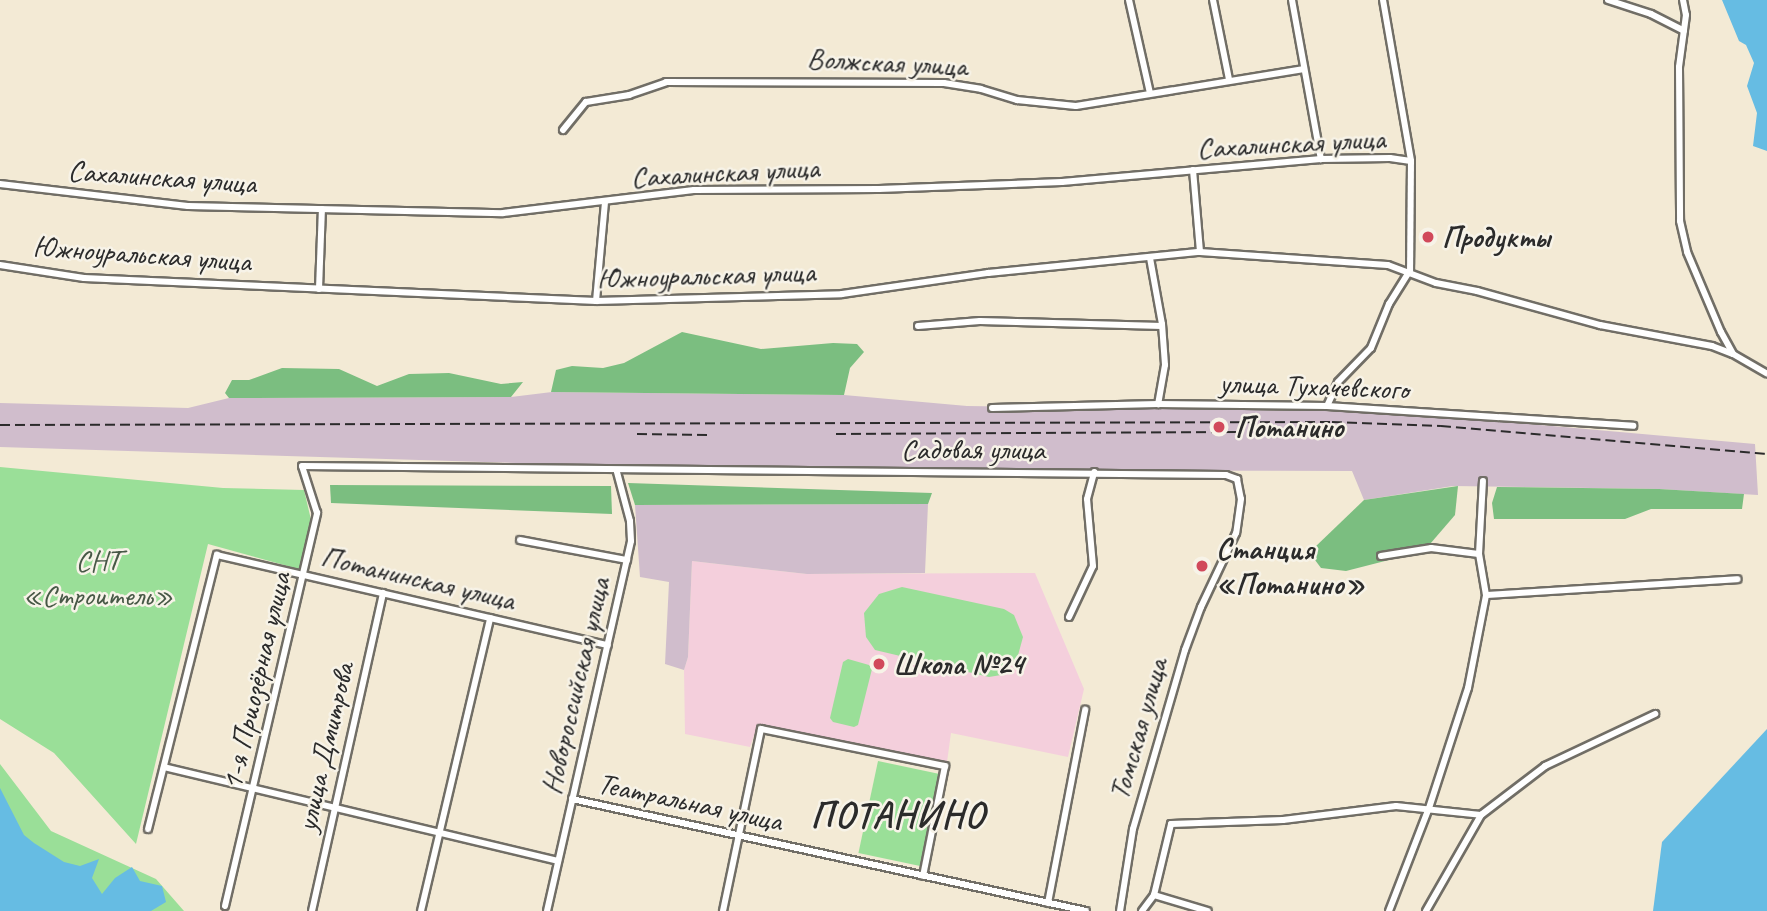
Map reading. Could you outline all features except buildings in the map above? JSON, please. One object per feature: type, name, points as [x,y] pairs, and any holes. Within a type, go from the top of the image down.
[{"type":"street","points":[[1129,0],[1150,93]]},
{"type":"street","points":[[1213,0],[1229,79]]},
{"type":"street","points":[[1292,0],[1321,159]]},
{"type":"street","points":[[1327,406],[1338,382],[1371,348],[1390,304],[1410,271],[1411,161],[1383,0]]},
{"type":"street","points":[[1608,0],[1651,14],[1684,31]]},
{"type":"street","points":[[1683,0],[1686,15],[1679,67],[1680,221],[1687,252],[1710,310],[1733,354]]},
{"type":"street","name":"Волжская улица","points":[[563,130],[586,102],[629,95],[666,82],[944,83],[981,89],[1017,100],[1076,106],[1229,79],[1304,69]]},
{"type":"street","name":"Сахалинская улица","points":[[0,184],[188,206],[503,213],[694,190],[879,189],[1062,182],[1321,159],[1390,158],[1411,161]]},
{"type":"street","points":[[1194,170],[1200,252]]},
{"type":"street","points":[[597,301],[606,202]]},
{"type":"street","points":[[319,289],[321,209]]},
{"type":"street","name":"Южноуральская улица","points":[[0,265],[84,278],[597,301],[842,294],[988,273],[1200,252],[1388,265],[1410,271],[1436,283],[1477,291],[1600,326],[1691,342],[1733,354],[1767,374]]},
{"type":"street","points":[[1150,258],[1162,327],[1165,365],[1158,404]]},
{"type":"street","points":[[918,326],[980,321],[1162,327]]},
{"type":"street","name":"улица Тухачевского","points":[[992,408],[1158,404],[1327,406],[1633,426]]},
{"type":"street","name":"Садовая улица","points":[[302,466],[617,472],[1216,473],[1237,479],[1240,516],[1236,533],[1220,565]]},
{"type":"street","name":"1-я Приозёрная улица","points":[[225,906],[317,513],[302,466]]},
{"type":"street","name":"Новороссийская улица","points":[[547,911],[627,560],[630,521],[617,472]]},
{"type":"street","points":[[1069,617],[1093,566],[1087,499],[1094,472]]},
{"type":"street","points":[[1389,911],[1429,808],[1468,688],[1486,595],[1479,554],[1483,481]]},
{"type":"street","points":[[520,540],[627,560]]},
{"type":"street","points":[[1381,556],[1431,548],[1479,554]]},
{"type":"street","name":"Потанинская улица","points":[[164,767],[217,555],[608,645]]},
{"type":"street","name":"Томская улица","points":[[1120,911],[1133,829],[1155,747],[1185,650],[1220,565]]},
{"type":"street","points":[[1486,595],[1737,579]]},
{"type":"street","name":"улица Дмитрова","points":[[312,911],[383,593]]},
{"type":"street","points":[[421,911],[490,618]]},
{"type":"street","name":"Томская улица","points":[[1048,903],[1084,710]]},
{"type":"street","points":[[1426,911],[1481,815],[1545,766],[1655,714]]},
{"type":"street","points":[[723,911],[761,729],[946,766],[923,876]]},
{"type":"street","points":[[148,829],[164,767],[558,861]]},
{"type":"street","name":"Театральная улица","points":[[572,799],[1086,911]]},
{"type":"street","points":[[1142,911],[1154,895],[1171,824],[1283,820],[1396,806],[1481,815]]},
{"type":"street","points":[[1154,895],[1208,911]]},
{"type":"shaded area","points":[[552,392],[844,395],[967,406],[1394,412],[1755,444],[1758,495],[1659,489],[1453,486],[1364,500],[1352,471],[739,470],[0,447],[0,403],[188,408],[229,398],[511,397]]},
{"type":"shaded area","points":[[928,504],[925,573],[807,574],[692,561],[688,657],[684,670],[665,664],[669,582],[640,577],[635,505]]},
{"type":"shaded area","name":"Школа №24","points":[[692,561],[807,574],[1035,573],[1084,689],[1068,757],[951,733],[947,762],[758,724],[750,747],[685,734],[684,670],[688,657]]},
{"type":"green space","points":[[682,332],[761,349],[833,343],[857,344],[864,352],[850,368],[844,395],[551,392],[556,370],[572,366],[603,368],[624,363]]},
{"type":"green space","points":[[282,368],[339,369],[377,386],[409,374],[449,373],[501,384],[523,382],[511,397],[229,398],[225,393],[232,380],[249,380]]},
{"type":"green space","name":"СНТ «Строитель»","points":[[0,467],[223,488],[304,490],[312,524],[302,570],[208,544],[136,844],[54,753],[0,719]]},
{"type":"green space","points":[[628,483],[932,493],[928,504],[635,505]]},
{"type":"green space","points":[[330,485],[611,486],[612,514],[331,503]]},
{"type":"green space","points":[[1458,486],[1455,515],[1424,551],[1346,571],[1321,568],[1312,556],[1314,548],[1364,500]]},
{"type":"green space","points":[[1497,487],[1659,489],[1744,494],[1742,509],[1651,509],[1625,519],[1494,519],[1492,503]]},
{"type":"green space","points":[[902,587],[1004,609],[1014,615],[1023,637],[1017,659],[1001,675],[989,677],[875,650],[866,637],[864,613],[879,594]]},
{"type":"green space","points":[[848,659],[869,665],[872,669],[858,725],[854,727],[833,722],[830,718],[843,662]]},
{"type":"green space","points":[[878,761],[940,774],[920,866],[858,853]]},
{"type":"green space","points":[[0,764],[51,831],[156,879],[184,911],[0,911]]},
{"type":"water","points":[[1722,0],[1767,0],[1767,151],[1753,146],[1757,113],[1747,86],[1754,63],[1746,45],[1739,41]]},
{"type":"water","points":[[1767,729],[1767,911],[1653,911],[1662,842]]},
{"type":"water","points":[[0,788],[24,835],[34,843],[64,862],[80,866],[99,859],[92,878],[102,894],[115,878],[132,867],[140,881],[162,886],[166,902],[151,911],[0,911]]},
{"type":"railway","points":[[0,425],[1332,422],[1441,426],[1767,454]]},
{"type":"railway","points":[[836,434],[1239,432]]},
{"type":"railway","points":[[637,434],[707,435]]},
{"type":"place","name":"Продукты","points":[[1428,237]]},
{"type":"place","name":"Потанино","points":[[1219,427]]},
{"type":"place","name":"Станция «Потанино»","points":[[1202,566]]},
{"type":"place","name":"Школа №24","points":[[879,664]]},
{"type":"district","name":"ПОТАНИНО","points":[[898,815]]}]
